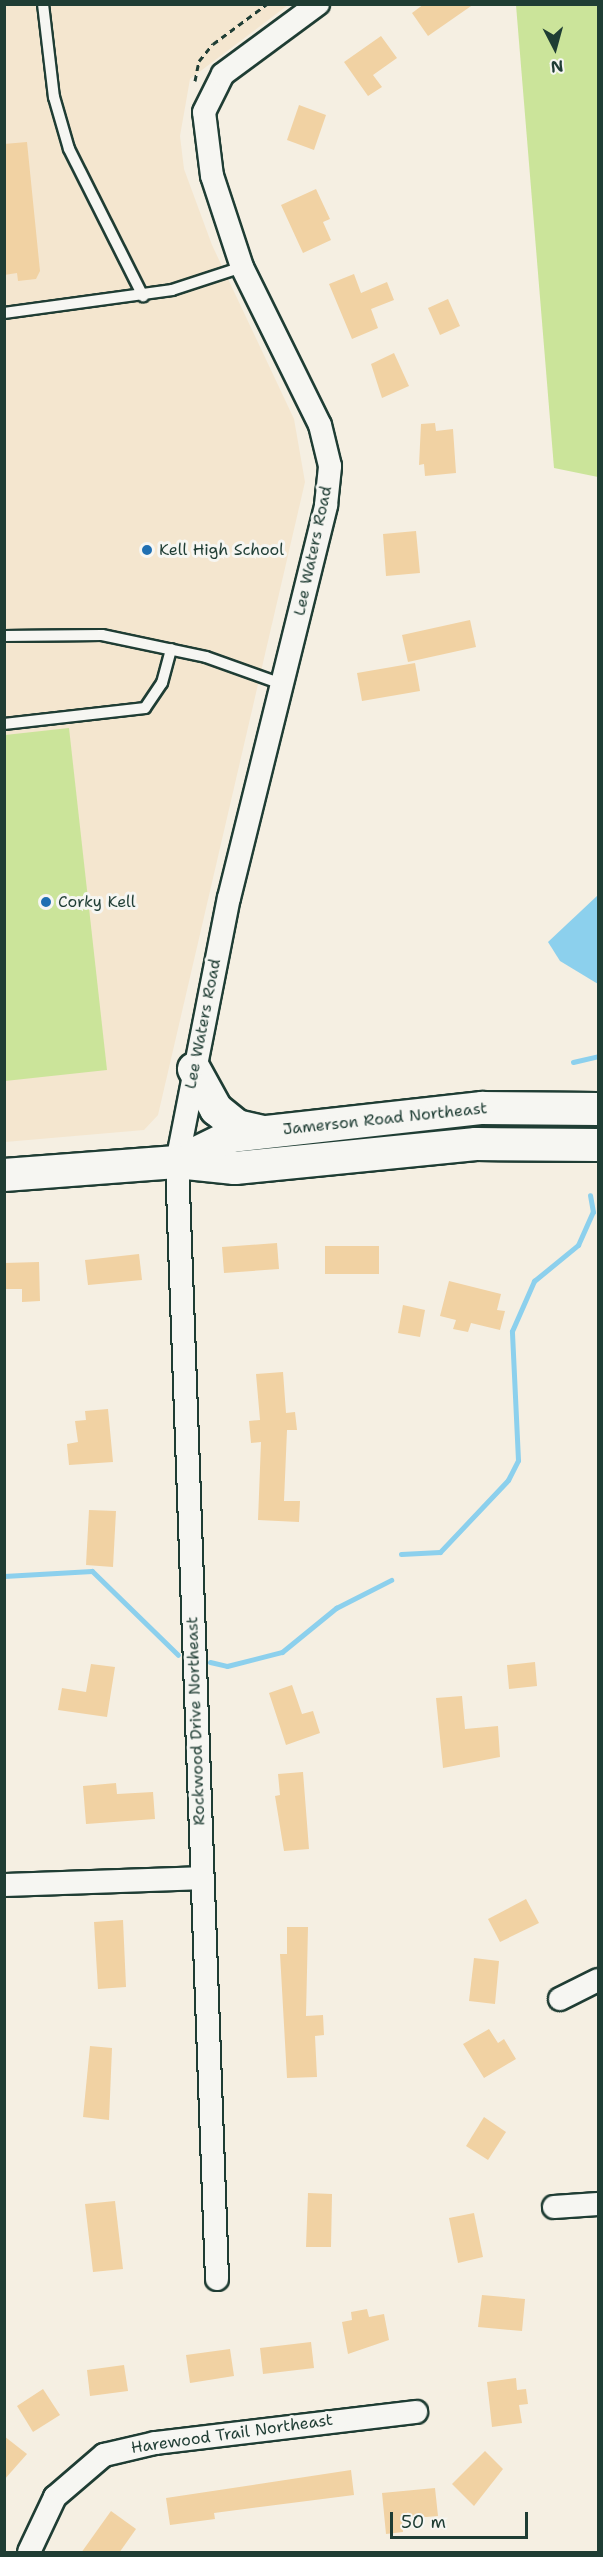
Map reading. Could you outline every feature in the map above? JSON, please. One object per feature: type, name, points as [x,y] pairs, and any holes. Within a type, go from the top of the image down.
[{"type":"street","name":"Lee Waters Road","points":[[177,1162],[194,1069],[282,684],[327,505],[330,466],[320,425],[242,267],[212,176],[204,112],[223,74],[318,4]]},
{"type":"street","points":[[194,1069],[201,1089],[225,1118],[263,1132]]},
{"type":"street","name":"Jamerson Road Northeast","points":[[177,1162],[231,1136],[482,1108],[598,1109]]},
{"type":"street","name":"Jamerson Road Northeast","points":[[4,1175],[177,1162],[235,1168],[476,1144],[598,1145]]},
{"type":"street","name":"Rockwood Drive Northeast","points":[[177,1162],[217,2279]]},
{"type":"street","points":[[4,1885],[202,1878]]},
{"type":"street","points":[[560,1999],[598,1980]]},
{"type":"street","points":[[554,2207],[598,2204]]},
{"type":"street","name":"Harewood Trail Northeast","points":[[29,2553],[55,2497],[104,2455],[155,2443],[416,2412]]},
{"type":"lane","points":[[43,4],[51,78],[66,138],[83,186],[144,296]]},
{"type":"lane","points":[[4,313],[144,296],[242,267]]},
{"type":"lane","points":[[4,636],[102,635],[171,650],[282,684]]},
{"type":"lane","points":[[4,724],[146,708],[162,682],[171,650]]},
{"type":"shaded area","name":"Kell High School","points":[[4,5],[288,5],[190,79],[180,136],[184,169],[212,245],[294,419],[305,482],[158,1115],[144,1130],[5,1142]]},
{"type":"green space","points":[[516,5],[598,5],[598,477],[554,468]]},
{"type":"green space","name":"Corky Kell","points":[[69,728],[107,1070],[5,1081],[5,735]]},
{"type":"water","points":[[598,895],[598,984],[560,961],[548,942]]},
{"type":"building","points":[[424,4],[474,4],[428,36],[412,13]]},
{"type":"building","points":[[381,36],[397,58],[373,75],[382,87],[368,96],[344,62]]},
{"type":"building","points":[[299,105],[326,115],[314,150],[287,140]]},
{"type":"building","points":[[27,142],[40,271],[36,279],[18,281],[17,273],[4,275],[4,144]]},
{"type":"building","points":[[316,189],[330,219],[323,222],[331,240],[303,253],[281,205]]},
{"type":"building","points":[[354,274],[361,293],[387,282],[394,300],[371,309],[378,328],[352,339],[329,284]]},
{"type":"building","points":[[448,299],[460,326],[440,335],[428,308]]},
{"type":"building","points":[[394,353],[409,386],[382,398],[371,364]]},
{"type":"building","points":[[435,423],[436,431],[453,429],[456,473],[425,476],[424,464],[419,465],[421,424]]},
{"type":"building","points":[[416,531],[420,573],[386,576],[383,534]]},
{"type":"building","points":[[470,620],[476,647],[408,662],[402,635]]},
{"type":"building","points":[[415,663],[420,691],[362,701],[357,673]]},
{"type":"building","points":[[277,1243],[279,1269],[224,1273],[222,1247]]},
{"type":"building","points":[[325,1246],[379,1246],[379,1274],[325,1274]]},
{"type":"building","points":[[139,1254],[142,1280],[88,1285],[85,1260]]},
{"type":"building","points":[[39,1262],[40,1301],[22,1302],[22,1289],[4,1289],[4,1263]]},
{"type":"building","points":[[449,1281],[501,1294],[497,1310],[505,1311],[500,1330],[471,1323],[468,1332],[453,1329],[456,1320],[440,1316]]},
{"type":"building","points":[[403,1305],[425,1310],[420,1337],[398,1333]]},
{"type":"building","points":[[283,1372],[286,1413],[295,1412],[297,1430],[287,1430],[284,1501],[300,1501],[299,1522],[258,1520],[261,1442],[251,1443],[249,1421],[260,1420],[256,1374]]},
{"type":"building","points":[[108,1409],[113,1462],[69,1465],[67,1444],[78,1442],[75,1421],[86,1420],[85,1411]]},
{"type":"building","points":[[89,1510],[116,1511],[113,1567],[86,1565]]},
{"type":"building","points":[[535,1662],[537,1686],[509,1689],[507,1665]]},
{"type":"building","points":[[91,1664],[115,1667],[107,1717],[58,1710],[62,1688],[86,1692]]},
{"type":"building","points":[[292,1685],[302,1714],[313,1711],[320,1733],[286,1745],[269,1693]]},
{"type":"building","points":[[462,1696],[465,1729],[498,1726],[500,1757],[443,1768],[436,1698]]},
{"type":"building","points":[[303,1772],[309,1849],[284,1851],[275,1796],[280,1795],[278,1774]]},
{"type":"building","points":[[116,1783],[117,1794],[153,1792],[155,1819],[86,1824],[83,1786]]},
{"type":"building","points":[[526,1899],[539,1923],[500,1942],[488,1919]]},
{"type":"building","points":[[123,1920],[126,1987],[98,1989],[94,1922]]},
{"type":"building","points":[[287,1927],[308,1927],[306,2016],[323,2015],[324,2035],[315,2036],[317,2077],[287,2078],[280,1954],[287,1954]]},
{"type":"building","points":[[474,1958],[499,1961],[495,2004],[469,2001]]},
{"type":"building","points":[[489,2029],[498,2043],[504,2039],[516,2059],[484,2078],[463,2044]]},
{"type":"building","points":[[90,2046],[112,2048],[109,2120],[83,2117]]},
{"type":"building","points":[[484,2117],[506,2132],[488,2160],[466,2146]]},
{"type":"building","points":[[308,2193],[332,2194],[331,2247],[306,2247]]},
{"type":"building","points":[[115,2201],[123,2269],[93,2272],[85,2204]]},
{"type":"building","points":[[474,2213],[483,2257],[458,2263],[449,2218]]},
{"type":"building","points":[[482,2295],[525,2299],[522,2331],[478,2327]]},
{"type":"building","points":[[367,2309],[369,2317],[384,2314],[389,2340],[348,2354],[342,2322],[352,2320],[351,2312]]},
{"type":"building","points":[[311,2342],[314,2368],[263,2374],[260,2348]]},
{"type":"building","points":[[230,2349],[234,2376],[190,2383],[186,2355]]},
{"type":"building","points":[[124,2365],[128,2391],[90,2396],[87,2370]]},
{"type":"building","points":[[516,2378],[517,2390],[526,2389],[528,2404],[519,2405],[522,2423],[492,2427],[487,2382]]},
{"type":"building","points":[[43,2389],[60,2415],[33,2432],[17,2406]]},
{"type":"building","points":[[4,2436],[27,2454],[4,2480]]},
{"type":"building","points":[[485,2451],[503,2469],[474,2506],[452,2484]]},
{"type":"building","points":[[351,2470],[354,2495],[214,2513],[215,2519],[170,2525],[166,2498]]},
{"type":"building","points":[[435,2488],[438,2516],[402,2519],[403,2532],[386,2534],[382,2493]]},
{"type":"building","points":[[111,2511],[136,2529],[119,2553],[81,2553]]},
{"type":"waterway","points":[[573,1062],[598,1056]]},
{"type":"waterway","points":[[401,1554],[440,1552],[508,1480],[518,1460],[512,1331],[534,1281],[578,1245],[593,1212],[590,1195]]},
{"type":"waterway","points":[[4,1576],[92,1571],[178,1655]]},
{"type":"waterway","points":[[210,1662],[227,1666],[282,1652],[336,1608],[391,1580]]},
{"type":"place","name":"Kell High School","points":[[147,550]]},
{"type":"place","name":"Corky Kell","points":[[46,902]]}]
